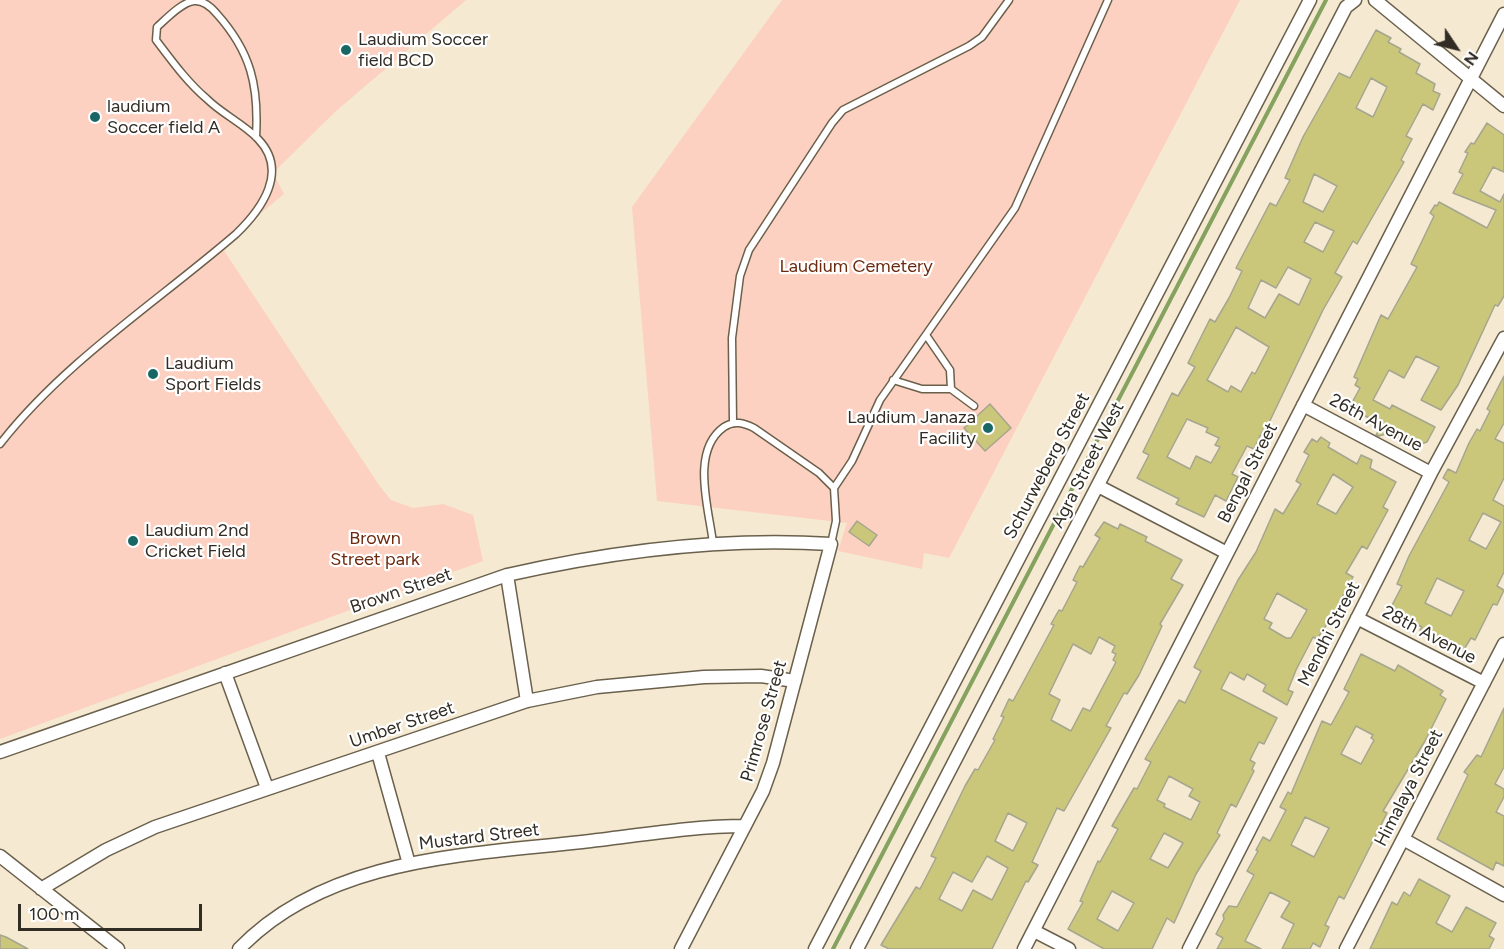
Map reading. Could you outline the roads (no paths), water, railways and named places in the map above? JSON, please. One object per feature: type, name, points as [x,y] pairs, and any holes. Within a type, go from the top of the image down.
[{"type":"street","name":"Schurweberg Street","points":[[815,949],[1310,0]]},
{"type":"street","name":"Agra Street West","points":[[857,949],[1346,8],[1355,0]]},
{"type":"street","points":[[1375,0],[1504,106]]},
{"type":"street","name":"Bengal Street","points":[[1024,949],[1303,405],[1473,80],[1504,14]]},
{"type":"street","name":"Mendhi Street","points":[[1189,949],[1431,473],[1504,338]]},
{"type":"street","name":"26th Avenue","points":[[1303,405],[1431,473]]},
{"type":"street","points":[[1098,486],[1227,553]]},
{"type":"street","name":"Brown Street","points":[[0,752],[507,575],[573,562],[713,543],[780,541],[831,544]]},
{"type":"street","name":"Primrose Street","points":[[681,949],[763,791],[773,764],[831,544]]},
{"type":"street","points":[[507,575],[527,701]]},
{"type":"street","name":"28th Avenue","points":[[1357,618],[1484,684]]},
{"type":"street","name":"Himalaya Street","points":[[1346,949],[1504,644]]},
{"type":"street","points":[[225,673],[267,788]]},
{"type":"street","name":"Umber Street","points":[[41,889],[128,839],[267,788],[378,753],[527,701],[597,687],[704,677],[761,676],[795,681]]},
{"type":"street","points":[[378,753],[409,864]]},
{"type":"street","name":"Mustard Street","points":[[239,949],[273,917],[298,902],[409,864],[652,834],[745,826]]},
{"type":"street","points":[[1403,839],[1504,895]]},
{"type":"street","points":[[0,856],[118,949]]},
{"type":"street","points":[[1034,931],[1070,949]]},
{"type":"lane","points":[[733,422],[732,338],[740,276],[755,240],[843,110],[975,41],[995,21],[1009,0]]},
{"type":"lane","points":[[713,543],[705,482],[705,455],[718,431],[733,422],[754,428],[819,473],[834,488],[852,461],[868,422],[893,380],[1015,208],[1108,0]]},
{"type":"lane","points":[[0,443],[34,405],[81,362],[236,234],[256,214],[267,196],[272,174],[268,154],[256,137],[202,95],[156,40],[157,27],[187,3],[194,1],[207,4],[242,44],[250,64],[256,100],[256,137]]},
{"type":"lane","points":[[926,335],[950,370],[951,389]]},
{"type":"lane","points":[[893,380],[922,389],[951,389],[974,406]]},
{"type":"lane","name":"Primrose Street","points":[[831,544],[836,522],[834,488]]},
{"type":"waterway","points":[[833,949],[1326,0]]},
{"type":"place","name":"Laudium Soccer field BCD","points":[[346,50]]},
{"type":"place","name":"laudium Soccer field A","points":[[95,117]]},
{"type":"place","name":"Laudium Sport Fields","points":[[153,374]]},
{"type":"place","name":"Laudium Janaza Facility","points":[[988,428]]},
{"type":"place","name":"Laudium 2nd Cricket Field","points":[[133,541]]},
{"type":"park label","name":"Laudium Cemetery","points":[[856,267]]},
{"type":"park label","name":"Brown Street park","points":[[375,549]]}]
